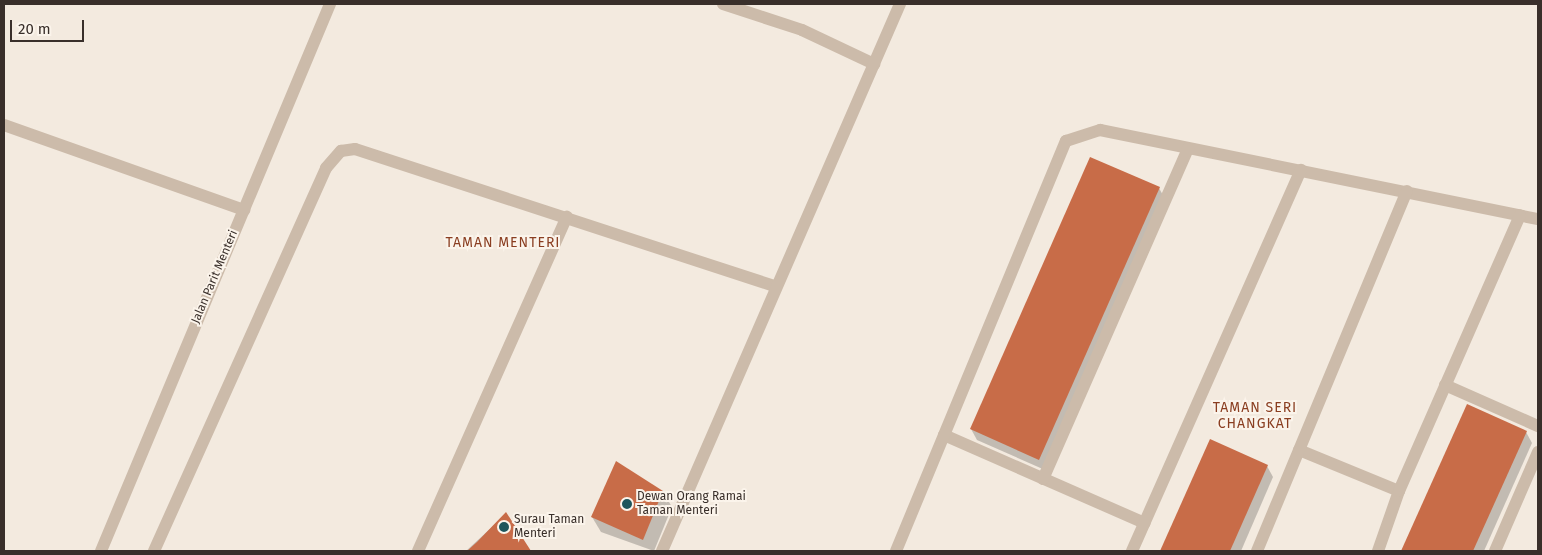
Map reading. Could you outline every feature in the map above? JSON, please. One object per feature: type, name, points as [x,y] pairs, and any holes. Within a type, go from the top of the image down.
[{"type":"street","name":"Jalan Parit Menteri","points":[[101,551],[330,4]]},
{"type":"street","points":[[722,4],[802,30],[874,64]]},
{"type":"street","points":[[662,551],[774,286],[900,4]]},
{"type":"street","points":[[4,125],[244,210]]},
{"type":"street","points":[[896,551],[1066,141],[1100,130],[1538,219]]},
{"type":"street","points":[[1043,479],[1188,148]]},
{"type":"street","points":[[154,551],[326,168],[341,151],[354,149],[774,286]]},
{"type":"street","points":[[1132,551],[1301,170]]},
{"type":"street","points":[[1257,551],[1407,191]]},
{"type":"street","points":[[1378,551],[1399,491],[1520,215]]},
{"type":"street","points":[[418,551],[567,217]]},
{"type":"street","points":[[1445,385],[1538,426]]},
{"type":"street","points":[[944,435],[1144,523]]},
{"type":"street","points":[[1299,450],[1399,491]]},
{"type":"street","points":[[1495,551],[1538,452]]},
{"type":"building","points":[[1090,157],[1160,187],[1039,460],[970,429]]},
{"type":"building","points":[[1467,404],[1527,431],[1473,551],[1401,551]]},
{"type":"building","points":[[1210,439],[1268,465],[1230,551],[1160,551]]},
{"type":"building","name":"Dewan Orang Ramai Taman Menteri","points":[[616,461],[663,491],[643,540],[591,517]]},
{"type":"building","name":"Surau Taman Menteri","points":[[506,512],[531,551],[467,551],[477,542]]},
{"type":"place","name":"Dewan Orang Ramai Taman Menteri","points":[[627,504]]},
{"type":"place","name":"Surau Taman Menteri","points":[[504,527]]},
{"type":"district","name":"TAMAN MENTERI","points":[[503,243]]},
{"type":"district","name":"TAMAN SERI CHANGKAT","points":[[1255,416]]}]
